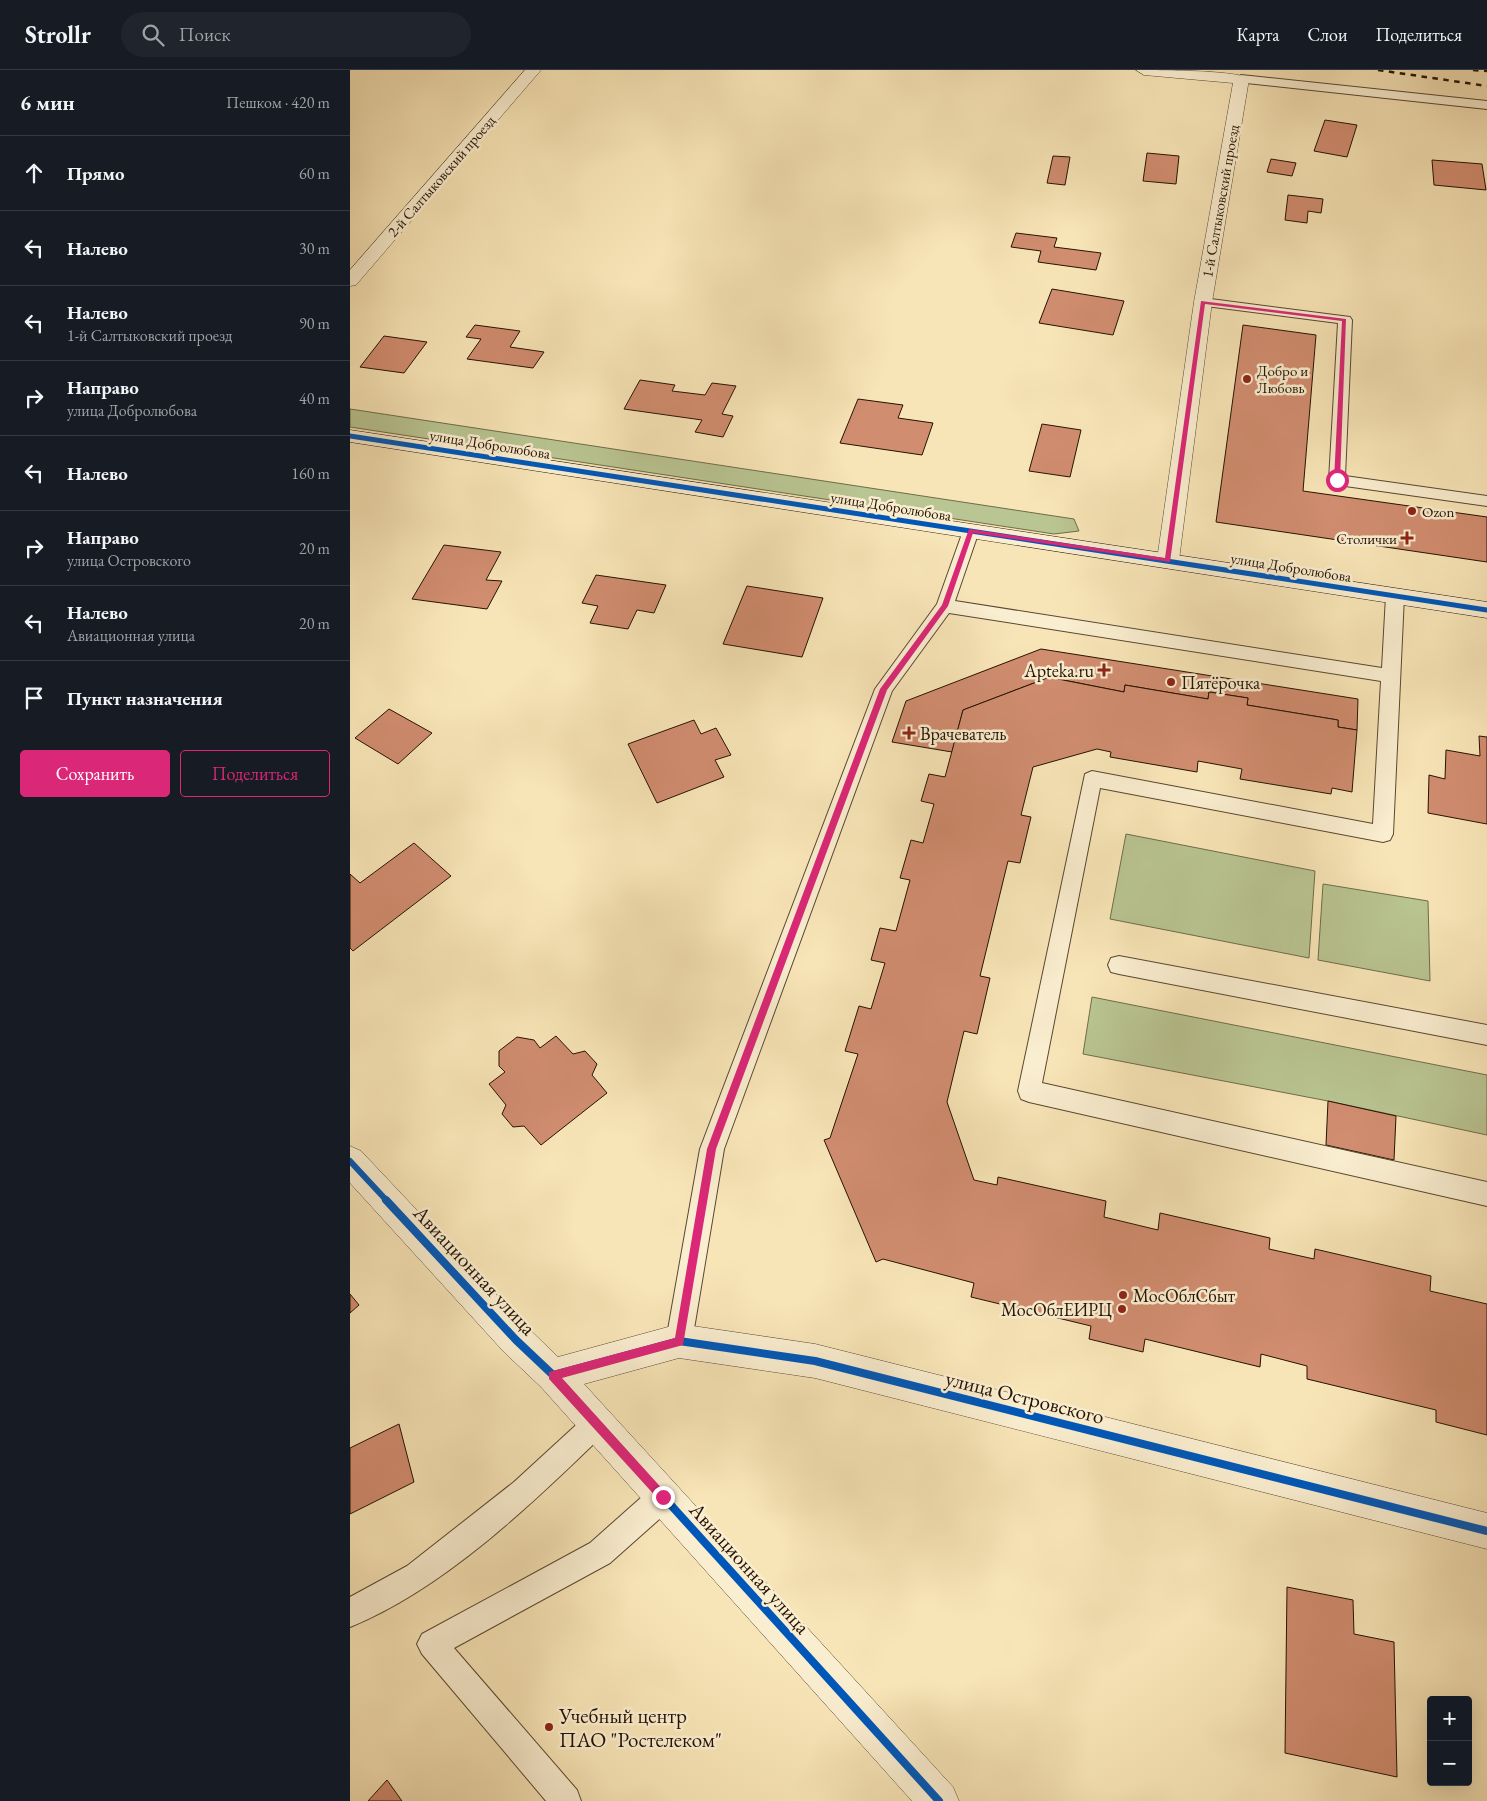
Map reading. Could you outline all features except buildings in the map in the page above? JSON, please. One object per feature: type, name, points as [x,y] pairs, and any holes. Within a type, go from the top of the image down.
[{"type":"street","name":"2-й Салтыковский проезд","points":[[350,281],[532,70]]},
{"type":"street","points":[[1144,70],[1242,80]]},
{"type":"street","name":"1-й Салтыковский проезд","points":[[1168,560],[1203,302],[1242,80]]},
{"type":"street","name":"улица Добролюбова","points":[[350,436],[1487,610]]},
{"type":"street","name":"Авиационная улица","points":[[350,1161],[516,1340],[553,1375],[939,1801]]},
{"type":"street","name":"улица Островского","points":[[553,1375],[679,1341],[815,1361],[1487,1531]]},
{"type":"lane","points":[[1242,80],[1487,104]]},
{"type":"lane","points":[[1203,302],[1344,320],[1337,480],[1487,501]]},
{"type":"lane","points":[[679,1341],[712,1149],[884,689],[945,606],[971,531]]},
{"type":"lane","points":[[1395,596],[1383,834],[1092,779],[1029,1091],[1487,1194]]},
{"type":"lane","points":[[945,606],[1390,676]]},
{"type":"lane","points":[[1119,964],[1487,1035]]},
{"type":"lane","points":[[350,1613],[416,1576],[524,1492],[596,1424]]},
{"type":"lane","points":[[566,1801],[432,1644],[600,1553],[663,1497]]},
{"type":"green space","points":[[350,409],[1074,519],[1079,531],[1054,534],[350,427]]},
{"type":"green space","points":[[1126,834],[1315,871],[1309,958],[1110,919]]},
{"type":"green space","points":[[1323,884],[1428,901],[1430,981],[1318,960]]},
{"type":"green space","points":[[1092,997],[1487,1075],[1487,1135],[1328,1101],[1083,1054]]},
{"type":"railway","points":[[1378,70],[1487,86]]},
{"type":"railway","points":[[1473,70],[1487,71]]},
{"type":"cycle path","points":[[350,436],[1487,610]]},
{"type":"cycle path","points":[[350,1161],[516,1340],[553,1375],[939,1801]]},
{"type":"cycle path","points":[[553,1375],[679,1341],[815,1361],[1487,1531]]},
{"type":"place","name":"Добро и Любовь","points":[[1247,379]]},
{"type":"place","name":"Ozon","points":[[1412,511]]},
{"type":"place","name":"Столички","points":[[1407,538]]},
{"type":"place","name":"Apteka.ru","points":[[1104,670]]},
{"type":"place","name":"Пятёрочка","points":[[1171,682]]},
{"type":"place","name":"Врачеватель","points":[[909,733]]},
{"type":"place","name":"МосОблСбыт","points":[[1123,1295]]},
{"type":"place","name":"МосОблЕИРЦ","points":[[1122,1309]]},
{"type":"place","name":"Учебный центр ПАО \"Ростелеком\"","points":[[549,1727]]},
{"type":"route","points":[[663,1497],[553,1375],[679,1341],[712,1149],[884,689],[945,606],[971,531],[1168,560],[1203,302],[1344,320],[1337,480]]}]
